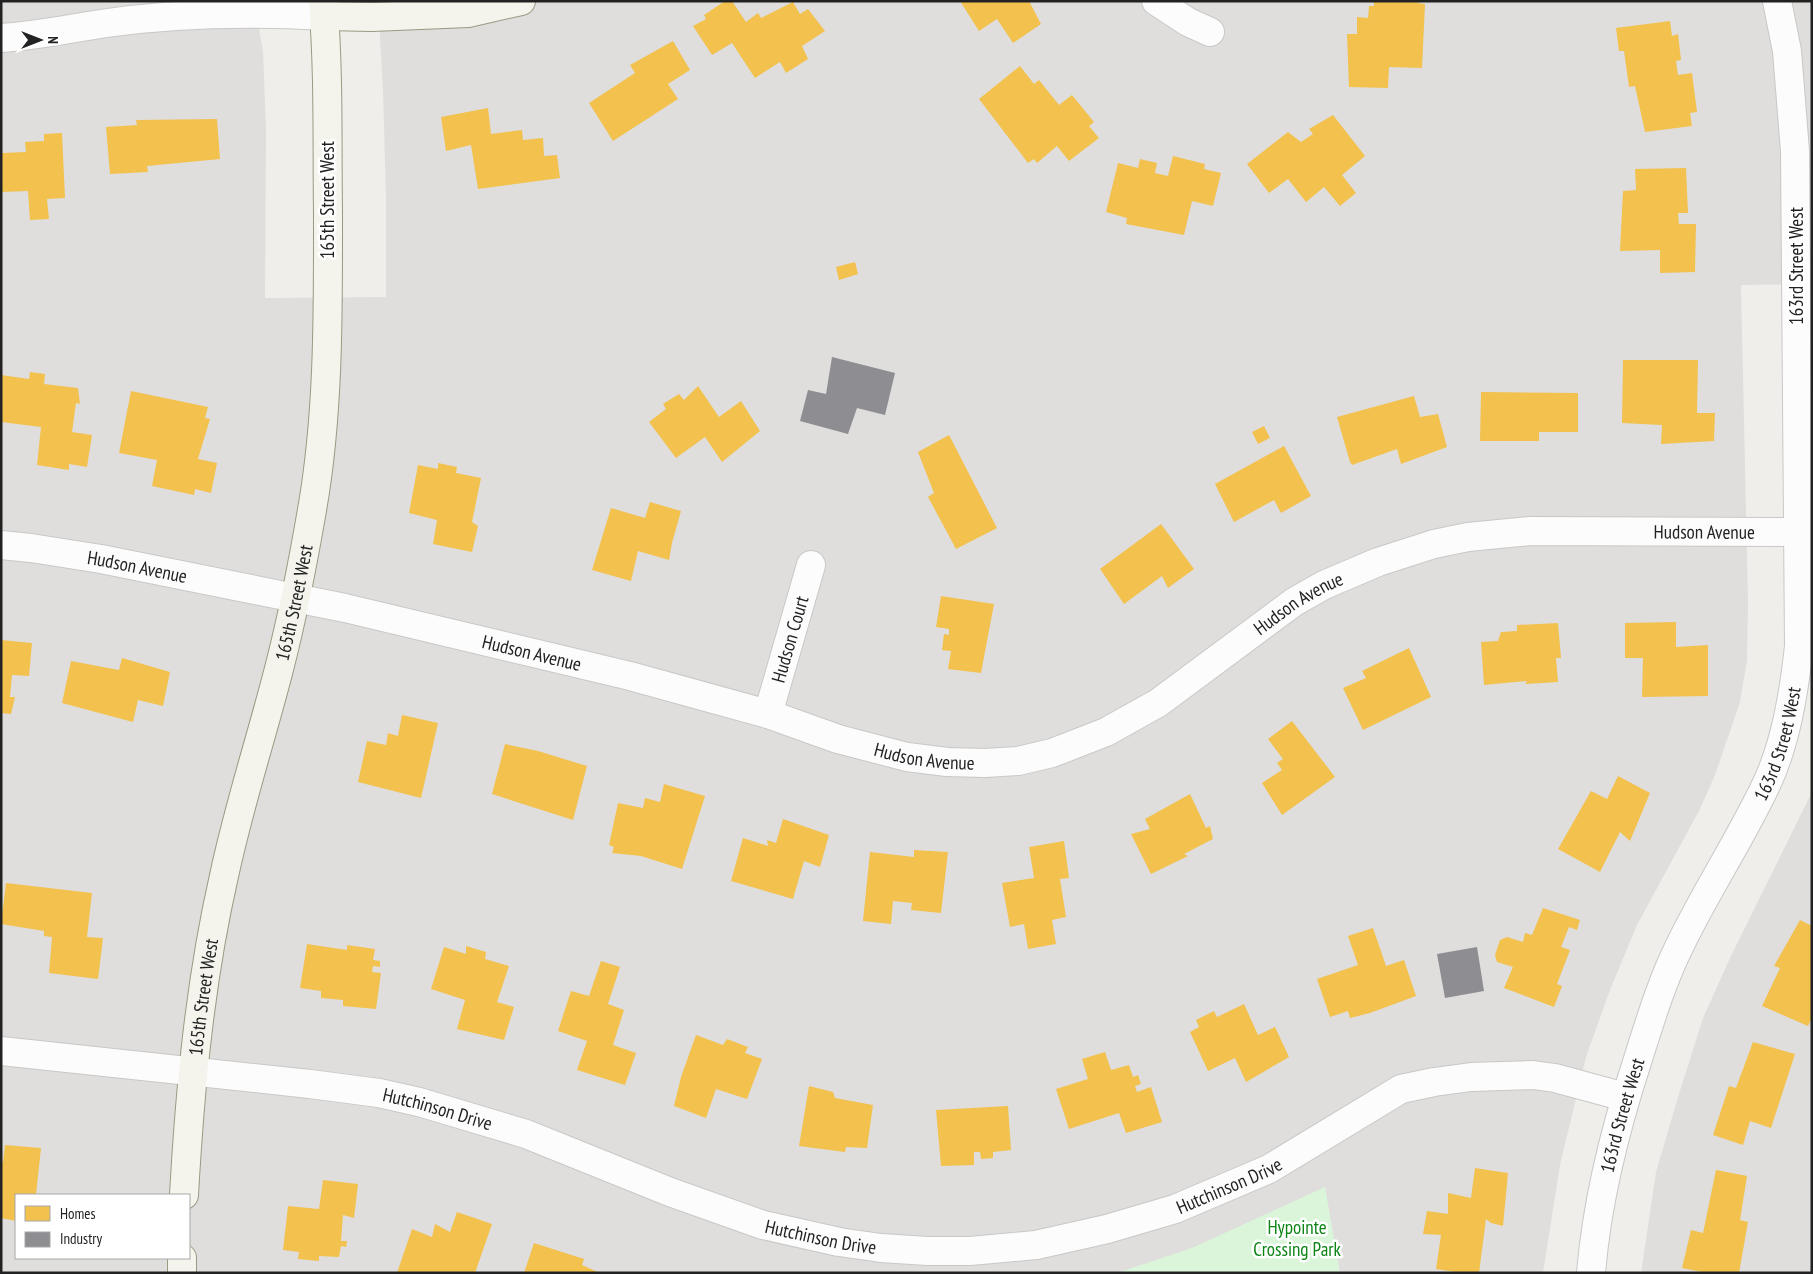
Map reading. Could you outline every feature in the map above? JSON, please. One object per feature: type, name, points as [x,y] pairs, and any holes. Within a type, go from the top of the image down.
[{"type":"street","points":[[1,38],[44,35],[108,23],[182,15],[271,13],[324,8],[372,17],[468,13],[494,9],[522,1]]},
{"type":"street","points":[[1156,1],[1188,22],[1210,32]]},
{"type":"street","name":"163rd Street West","points":[[1591,1273],[1599,1208],[1608,1162],[1625,1098],[1658,999],[1680,946],[1767,784],[1779,748],[1795,682],[1799,646],[1805,531],[1795,151],[1787,51],[1777,1]]},
{"type":"street","name":"165th Street West","points":[[184,1194],[193,1073],[200,1014],[223,880],[239,810],[296,599],[313,507],[320,450],[325,390],[328,296],[327,87],[324,8]]},
{"type":"street","name":"Hudson Avenue","points":[[1,545],[101,559],[345,608],[630,676],[768,714],[838,739],[907,757],[966,763],[1018,761],[1080,744],[1131,719],[1158,703],[1294,602],[1324,585],[1402,553],[1434,544],[1468,537],[1530,531],[1805,531]]},
{"type":"street","name":"Hudson Court","points":[[768,714],[812,565]]},
{"type":"street","name":"Hutchinson Drive","points":[[1,1051],[379,1093],[419,1102],[526,1134],[670,1192],[763,1225],[838,1242],[928,1252],[1036,1245],[1107,1230],[1175,1209],[1269,1169],[1401,1089],[1471,1077],[1533,1076],[1555,1078],[1625,1098]]},
{"type":"street","points":[[182,1259],[182,1273]]},
{"type":"shaded area","points":[[1,1],[254,1],[263,51],[266,128],[265,298],[386,297],[386,197],[378,1],[1812,1],[1812,284],[1741,285],[1748,602],[1747,660],[1740,702],[1715,775],[1700,809],[1637,925],[1610,990],[1586,1057],[1560,1165],[1543,1273],[1,1273]]},
{"type":"shaded area","points":[[1812,792],[1812,1273],[1641,1273],[1656,1172],[1703,1018],[1730,958]]},
{"type":"green space","name":"Hypointe Crossing Park","points":[[1325,1187],[1340,1273],[1117,1273],[1192,1248]]},
{"type":"building: Homes","points":[[725,1],[732,1],[746,22],[758,13],[761,18],[793,2],[800,14],[808,9],[825,31],[802,46],[808,59],[786,73],[780,62],[755,78],[732,43],[712,55],[693,26],[706,19],[704,15]]},
{"type":"building: Homes","points":[[960,1],[1029,1],[1041,24],[1013,43],[997,19],[979,31]]},
{"type":"building: Homes","points":[[1374,1],[1418,1],[1418,3],[1425,4],[1422,68],[1389,67],[1388,88],[1349,87],[1347,34],[1357,34],[1357,17],[1368,18],[1369,6],[1374,6]]},
{"type":"building: Homes","points":[[1670,21],[1672,36],[1678,34],[1681,60],[1676,61],[1678,75],[1692,73],[1697,112],[1690,113],[1692,126],[1645,132],[1635,86],[1629,87],[1624,51],[1619,51],[1616,28]]},
{"type":"building: Homes","points":[[673,41],[690,70],[668,84],[678,99],[613,141],[589,103],[635,73],[630,65]]},
{"type":"building: Homes","points":[[1020,66],[1034,84],[1039,80],[1059,105],[1072,95],[1094,122],[1089,126],[1099,138],[1069,161],[1057,146],[1037,163],[1034,159],[1028,163],[979,99]]},
{"type":"building: Homes","points":[[488,108],[491,134],[522,130],[523,140],[543,138],[544,156],[557,155],[560,178],[478,189],[471,145],[446,151],[441,117]]},
{"type":"building: Homes","points":[[1333,115],[1365,156],[1342,175],[1356,193],[1340,206],[1324,187],[1306,202],[1288,179],[1269,193],[1247,164],[1288,132],[1301,142],[1313,134],[1309,129]]},
{"type":"building: Homes","points":[[217,119],[220,159],[147,166],[148,172],[110,174],[106,127],[137,125],[136,120]]},
{"type":"building: Homes","points":[[62,133],[65,198],[47,199],[49,219],[30,220],[28,191],[1,192],[1,153],[26,152],[25,142],[44,141],[44,134]]},
{"type":"building: Homes","points":[[1173,156],[1205,164],[1204,169],[1221,173],[1213,206],[1192,201],[1184,235],[1126,224],[1127,218],[1106,212],[1118,163],[1138,168],[1140,159],[1157,163],[1155,173],[1168,176]]},
{"type":"building: Homes","points":[[1686,168],[1688,213],[1678,213],[1679,224],[1696,224],[1695,272],[1660,273],[1660,250],[1620,251],[1623,191],[1636,190],[1635,169]]},
{"type":"building: Homes","points":[[855,262],[858,274],[839,280],[836,267]]},
{"type":"building: Homes","points":[[1623,360],[1698,360],[1697,413],[1715,413],[1714,441],[1661,444],[1662,425],[1622,423]]},
{"type":"building: Homes","points":[[30,372],[45,374],[44,384],[78,388],[80,404],[76,403],[72,432],[92,435],[87,467],[69,464],[69,470],[37,465],[41,427],[1,422],[1,375],[29,379]]},
{"type":"building: Homes","points":[[698,386],[719,417],[741,401],[760,431],[722,462],[705,437],[676,458],[649,422],[666,409],[663,404],[679,394],[684,400]]},
{"type":"building: Homes","points":[[131,391],[208,407],[205,418],[210,419],[198,459],[217,463],[211,493],[195,489],[194,495],[152,486],[157,460],[119,453]]},
{"type":"building: Homes","points":[[1481,392],[1578,393],[1578,432],[1539,432],[1539,441],[1480,441]]},
{"type":"building: Homes","points":[[1414,396],[1420,417],[1438,414],[1447,447],[1401,464],[1397,449],[1352,465],[1337,417]]},
{"type":"building: Homes","points":[[1264,426],[1270,438],[1258,444],[1252,432]]},
{"type":"building: Homes","points":[[949,435],[997,528],[956,549],[928,497],[934,493],[918,452]]},
{"type":"building: Homes","points":[[1284,446],[1311,496],[1281,513],[1274,500],[1234,522],[1215,484]]},
{"type":"building: Homes","points":[[438,463],[457,467],[456,473],[481,478],[472,522],[478,526],[472,552],[433,544],[437,520],[409,513],[418,465],[438,469]]},
{"type":"building: Homes","points":[[650,502],[681,511],[669,560],[638,551],[631,581],[592,570],[611,508],[645,518]]},
{"type":"building: Homes","points":[[1161,524],[1194,569],[1168,588],[1162,576],[1124,604],[1100,569]]},
{"type":"building: Homes","points":[[941,596],[994,604],[981,673],[948,669],[951,651],[942,650],[944,634],[949,635],[949,629],[936,627]]},
{"type":"building: Homes","points":[[1676,622],[1676,647],[1708,645],[1708,696],[1642,697],[1643,658],[1625,658],[1625,623]]},
{"type":"building: Homes","points":[[1558,623],[1561,658],[1556,658],[1558,682],[1525,684],[1527,681],[1484,685],[1481,642],[1498,641],[1501,632],[1517,631],[1517,625]]},
{"type":"building: Homes","points":[[1,640],[32,643],[29,676],[12,675],[10,697],[15,697],[11,714],[1,713]]},
{"type":"building: Homes","points":[[1409,648],[1431,697],[1363,730],[1343,688],[1366,678],[1362,671]]},
{"type":"building: Homes","points":[[122,658],[170,672],[163,706],[138,700],[133,722],[62,703],[71,661],[119,670]]},
{"type":"building: Homes","points":[[402,715],[438,723],[421,798],[358,782],[367,741],[386,745],[388,733],[398,736]]},
{"type":"building: Homes","points":[[1292,721],[1335,777],[1282,815],[1262,783],[1282,770],[1277,763],[1283,759],[1268,739]]},
{"type":"building: Homes","points":[[505,744],[538,751],[587,766],[573,820],[492,794]]},
{"type":"building: Homes","points":[[1618,776],[1650,793],[1630,841],[1620,832],[1600,872],[1558,849],[1591,791],[1607,799]]},
{"type":"building: Homes","points":[[664,784],[705,796],[682,869],[641,856],[612,853],[614,847],[609,845],[618,803],[643,808],[645,798],[660,802]]},
{"type":"building: Homes","points":[[1190,794],[1206,828],[1210,826],[1213,839],[1184,854],[1188,856],[1151,874],[1131,834],[1150,829],[1145,819]]},
{"type":"building: Homes","points":[[783,819],[829,835],[820,867],[804,861],[793,899],[731,881],[743,838],[768,846],[767,840],[776,843]]},
{"type":"building: Homes","points":[[1064,841],[1069,878],[1060,879],[1066,917],[1052,920],[1056,944],[1028,949],[1024,924],[1010,927],[1002,883],[1034,878],[1029,847]]},
{"type":"building: Homes","points":[[914,850],[948,852],[941,913],[911,910],[912,903],[893,901],[891,924],[863,921],[870,852],[914,857]]},
{"type":"building: Homes","points":[[6,883],[92,893],[87,937],[103,938],[98,979],[49,973],[52,937],[44,936],[44,931],[1,924]]},
{"type":"building: Homes","points":[[1543,908],[1580,920],[1577,930],[1569,927],[1561,947],[1570,950],[1557,984],[1562,986],[1554,1007],[1504,988],[1513,967],[1497,962],[1495,955],[1500,940],[1507,937],[1523,942],[1525,933],[1532,935]]},
{"type":"building: Homes","points":[[1800,920],[1812,926],[1812,1018],[1808,1026],[1762,1006],[1780,968],[1774,966]]},
{"type":"building: Homes","points":[[1373,928],[1386,966],[1404,960],[1416,996],[1370,1013],[1350,1018],[1348,1011],[1330,1017],[1317,979],[1358,965],[1348,936]]},
{"type":"building: Homes","points":[[307,944],[347,950],[347,945],[375,949],[373,960],[380,961],[380,967],[373,966],[372,972],[381,973],[376,1009],[343,1006],[343,1000],[321,998],[321,991],[300,988]]},
{"type":"building: Homes","points":[[466,946],[486,952],[485,959],[509,966],[497,1002],[514,1007],[504,1040],[457,1029],[465,1000],[431,989],[444,947],[466,954]]},
{"type":"building: Homes","points":[[601,961],[620,967],[608,1004],[624,1010],[613,1045],[636,1053],[625,1085],[577,1070],[587,1041],[558,1031],[571,991],[589,996]]},
{"type":"building: Homes","points":[[1244,1004],[1258,1035],[1275,1027],[1289,1057],[1246,1082],[1235,1058],[1208,1071],[1190,1032],[1199,1027],[1196,1020],[1214,1011],[1217,1017]]},
{"type":"building: Homes","points":[[696,1035],[723,1045],[727,1039],[748,1047],[745,1053],[762,1059],[747,1099],[716,1089],[706,1118],[674,1106],[681,1077]]},
{"type":"building: Homes","points":[[1753,1042],[1795,1054],[1771,1128],[1750,1121],[1743,1145],[1713,1135],[1729,1086],[1736,1088]]},
{"type":"building: Homes","points":[[1105,1052],[1111,1070],[1129,1065],[1133,1077],[1138,1075],[1141,1084],[1135,1086],[1137,1092],[1151,1087],[1162,1122],[1126,1133],[1119,1113],[1069,1129],[1056,1089],[1088,1079],[1082,1059]]},
{"type":"building: Homes","points":[[809,1086],[833,1092],[835,1098],[873,1105],[867,1148],[846,1147],[845,1152],[799,1146]]},
{"type":"building: Homes","points":[[1008,1106],[1011,1150],[993,1152],[993,1158],[981,1159],[980,1152],[974,1152],[974,1165],[941,1166],[936,1110]]},
{"type":"building: Homes","points":[[5,1145],[41,1148],[36,1194],[15,1194],[15,1221],[1,1218],[1,1162],[3,1162]]},
{"type":"building: Homes","points":[[1475,1168],[1508,1173],[1503,1226],[1491,1223],[1486,1219],[1479,1273],[1462,1273],[1436,1269],[1441,1235],[1423,1234],[1427,1211],[1448,1214],[1448,1193],[1471,1198]]},
{"type":"building: Homes","points":[[1716,1170],[1747,1176],[1740,1220],[1748,1222],[1739,1273],[1707,1273],[1682,1268],[1691,1230],[1703,1233]]},
{"type":"building: Homes","points":[[323,1180],[358,1184],[354,1218],[343,1215],[341,1241],[347,1241],[346,1247],[341,1246],[339,1257],[319,1256],[319,1261],[298,1259],[299,1252],[283,1250],[288,1206],[319,1209]]},
{"type":"building: Homes","points":[[457,1212],[492,1224],[475,1273],[397,1273],[412,1229],[432,1237],[435,1224],[450,1232]]},
{"type":"building: Homes","points":[[534,1243],[584,1259],[582,1265],[600,1273],[524,1273]]},
{"type":"building: Industry","points":[[832,357],[895,373],[885,415],[857,408],[848,434],[800,421],[808,390],[826,394]]},
{"type":"building: Industry","points":[[1477,947],[1484,991],[1445,998],[1437,954]]}]
